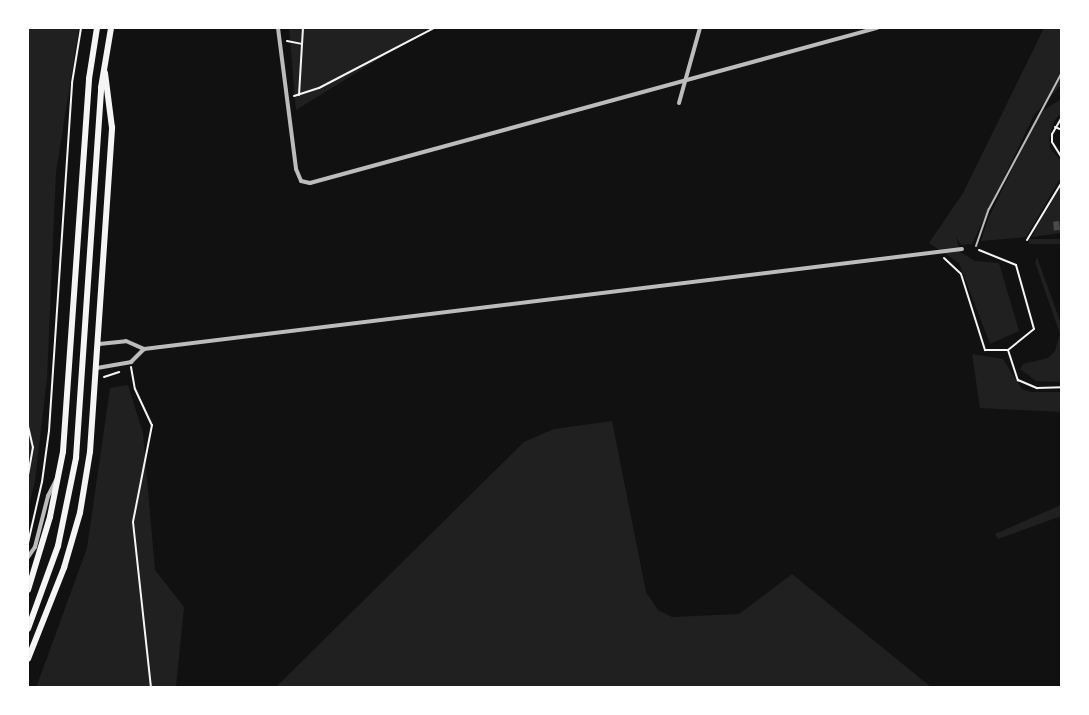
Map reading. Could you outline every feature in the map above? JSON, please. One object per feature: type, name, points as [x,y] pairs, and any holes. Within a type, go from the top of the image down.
[{"type":"main road","points":[[28,590],[45,539],[60,474],[67,418],[89,79],[97,28]]},
{"type":"main road","points":[[28,629],[58,546],[76,458],[104,66],[111,28]]},
{"type":"main road","points":[[28,659],[55,596],[80,513],[90,452],[99,344],[112,128],[104,66]]},
{"type":"street","points":[[278,28],[296,169],[299,178],[306,183],[878,28]]},
{"type":"street","points":[[679,103],[700,28]]},
{"type":"street","points":[[99,344],[126,341],[144,349],[962,249]]},
{"type":"street","points":[[97,368],[131,362],[144,349]]},
{"type":"street","points":[[28,557],[35,547],[48,496],[60,474]]},
{"type":"lane","points":[[976,246],[989,209],[1062,72]]},
{"type":"path","points":[[28,542],[42,482],[50,431],[72,83],[81,28]]},
{"type":"path","points":[[299,95],[302,28]]},
{"type":"path","points":[[292,97],[319,88],[434,28]]},
{"type":"path","points":[[285,40],[302,44]]},
{"type":"path","points":[[1062,117],[1055,127],[1052,142],[1062,158]]},
{"type":"path","points":[[1055,127],[1062,130]]},
{"type":"path","points":[[1027,240],[1062,182]]},
{"type":"path","points":[[935,252],[953,264],[961,274],[985,350],[1008,350],[1034,329],[1016,265],[977,250]]},
{"type":"path","points":[[1008,350],[1018,380],[1037,388],[1062,388]]},
{"type":"path","points":[[131,362],[135,389],[152,425],[133,522],[151,688]]},
{"type":"path","points":[[102,380],[107,375],[119,372]]},
{"type":"path","points":[[28,426],[33,447],[28,474]]},
{"type":"shaded area","points":[[28,28],[79,28],[56,172],[47,378],[35,481],[28,510]]},
{"type":"shaded area","points":[[289,28],[429,28],[296,110]]},
{"type":"shaded area","points":[[1044,28],[1061,28],[1061,85],[1034,115],[972,244],[961,245],[956,237],[960,252],[975,261],[999,263],[1019,331],[990,344],[959,263],[929,243],[963,193]]},
{"type":"shaded area","points":[[1061,99],[1061,113],[1054,121],[1049,140],[1050,148],[1061,161],[1061,177],[1026,237],[981,241],[988,219],[1034,124],[1044,110]]},
{"type":"shaded area","points":[[1061,186],[1061,233],[1032,237],[1037,226]]},
{"type":"shaded area","points":[[1029,239],[1061,239],[1061,244],[1029,244]]},
{"type":"shaded area","points":[[1037,257],[1061,324],[1061,382],[1036,381],[1020,369],[1023,364],[1048,358],[1055,351],[1060,334],[1035,262]]},
{"type":"shaded area","points":[[972,354],[1003,359],[1022,389],[1031,392],[1061,392],[1061,412],[980,408]]},
{"type":"shaded area","points":[[128,385],[143,433],[155,570],[184,607],[176,687],[36,688],[87,548],[110,388]]},
{"type":"shaded area","points":[[612,421],[646,592],[658,610],[672,617],[739,614],[792,574],[931,687],[276,687],[524,442],[554,429]]},
{"type":"shaded area","points":[[1061,505],[1061,516],[998,539],[995,534]]},
{"type":"building","points":[[1059,221],[1060,230],[1054,231],[1053,222]]}]
